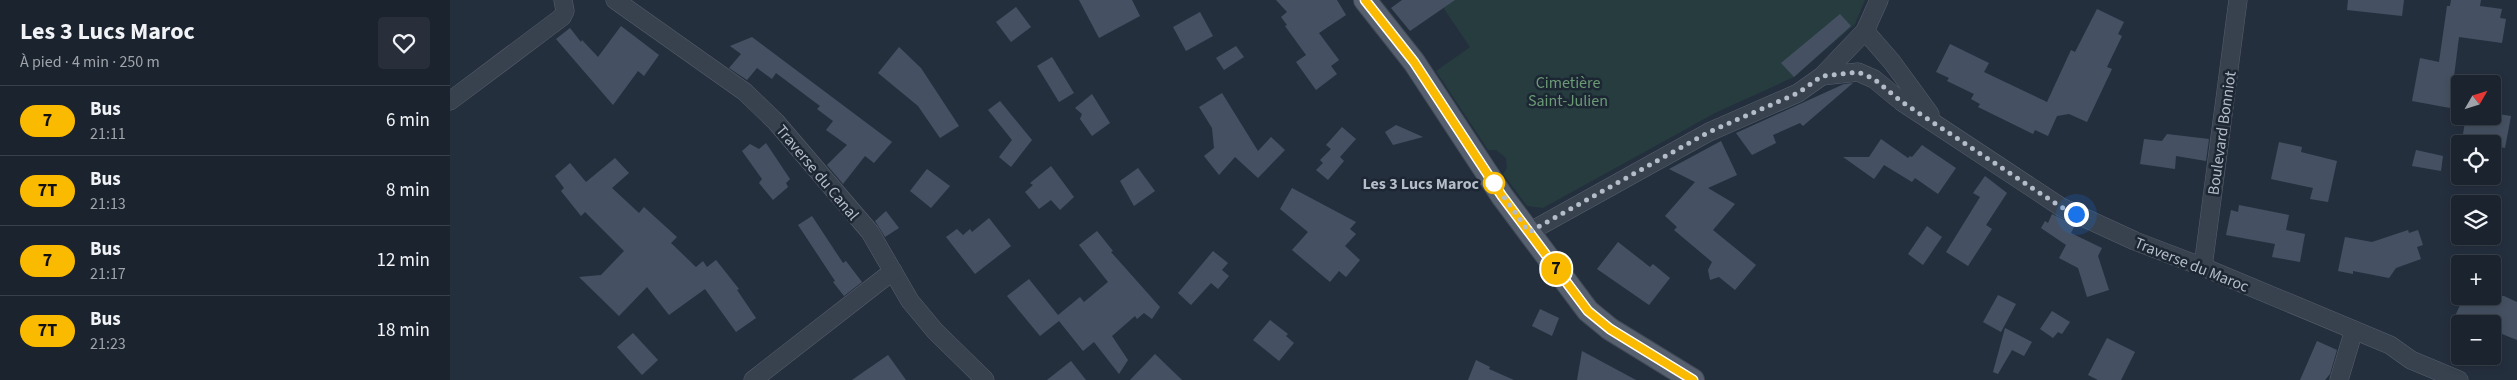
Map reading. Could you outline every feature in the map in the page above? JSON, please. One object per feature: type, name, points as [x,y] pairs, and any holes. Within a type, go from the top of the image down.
[{"type":"main road","points":[[1365,0],[1414,62],[1502,196],[1588,311],[1610,329],[1693,380]]},
{"type":"street","points":[[450,101],[562,17],[565,11],[563,0]]},
{"type":"street","name":"Traverse du Canal","points":[[615,0],[745,92],[770,116],[870,232],[910,301],[984,380]]},
{"type":"street","points":[[1865,31],[1879,0]]},
{"type":"street","name":"Boulevard Bonniot","points":[[2203,267],[2238,0]]},
{"type":"street","name":"Traverse du Maroc","points":[[1529,232],[1709,132],[1798,93],[1822,76],[1865,31],[1892,62],[1938,124]]},
{"type":"street","name":"Traverse du Maroc","points":[[1822,76],[1858,72],[1874,79],[1902,102],[2061,207],[2135,242],[2203,267],[2390,345],[2411,360],[2459,380]]},
{"type":"street","points":[[753,380],[893,272]]},
{"type":"street","points":[[2339,380],[2354,330]]},
{"type":"green space","name":"Cimetière Saint-Julien","points":[[1438,0],[1865,0],[1855,24],[1794,77],[1715,113],[1543,208],[1527,206],[1503,174],[1507,168],[1506,158],[1496,150],[1488,150],[1436,71],[1470,47]]},
{"type":"building","points":[[1079,0],[1132,0],[1140,16],[1099,38]]},
{"type":"building","points":[[1276,0],[1337,0],[1346,15],[1319,33],[1339,60],[1331,66],[1337,74],[1316,90],[1296,62],[1306,55],[1285,26],[1287,25],[1281,17],[1287,12]]},
{"type":"building","points":[[1402,0],[1455,0],[1410,31],[1391,8]]},
{"type":"building","points":[[2348,0],[2404,0],[2402,16],[2347,10]]},
{"type":"building","points":[[2451,0],[2481,0],[2480,6],[2502,9],[2500,18],[2506,19],[2502,43],[2459,37],[2454,75],[2451,75],[2450,108],[2412,101],[2420,58],[2439,62],[2447,6],[2450,6]]},
{"type":"building","points":[[1016,7],[1031,27],[1011,42],[996,22]]},
{"type":"building","points":[[2097,9],[2124,22],[2118,34],[2122,36],[2107,67],[2112,69],[2087,122],[2069,114],[2057,116],[2048,136],[2035,130],[2033,134],[1978,107],[1980,104],[1971,99],[1974,94],[1947,81],[1949,78],[1936,72],[1950,44],[1989,63],[1984,72],[2047,102],[2071,50],[2075,52]]},
{"type":"building","points":[[1200,12],[1213,36],[1186,51],[1173,27]]},
{"type":"building","points":[[1840,14],[1851,26],[1794,77],[1781,63]]},
{"type":"building","points":[[621,26],[659,55],[644,76],[638,71],[613,105],[556,39],[570,28],[581,42],[582,40],[598,57]]},
{"type":"building","points":[[752,37],[892,142],[874,163],[865,156],[843,184],[827,165],[847,145],[826,130],[833,121],[817,109],[820,106],[776,73],[772,79],[757,68],[747,80],[729,68],[741,54],[730,46]]},
{"type":"building","points":[[1236,46],[1244,57],[1224,70],[1216,58]]},
{"type":"building","points":[[899,47],[921,68],[959,126],[940,138],[918,106],[878,73]]},
{"type":"building","points":[[1052,57],[1074,93],[1059,102],[1037,66]]},
{"type":"building","points":[[1853,83],[1803,126],[1800,123],[1773,135],[1776,143],[1752,155],[1736,133],[1844,84]]},
{"type":"building","points":[[1222,93],[1258,151],[1271,137],[1285,150],[1258,178],[1235,157],[1219,175],[1204,156],[1214,148],[1212,128],[1199,107]]},
{"type":"building","points":[[1092,94],[1110,123],[1092,136],[1080,119],[1082,114],[1075,108]]},
{"type":"building","points":[[1000,101],[1032,140],[1011,167],[999,157],[1012,140],[988,110]]},
{"type":"building","points":[[2501,114],[2511,116],[2505,148],[2501,147],[2501,135],[2463,135],[2464,125],[2501,125]]},
{"type":"building","points":[[1396,125],[1423,137],[1393,145],[1385,132]]},
{"type":"building","points":[[1342,127],[1356,139],[1340,157],[1344,161],[1328,180],[1316,170],[1323,163],[1320,160],[1331,149],[1326,145]]},
{"type":"building","points":[[2167,134],[2209,139],[2206,161],[2176,156],[2175,169],[2140,164],[2144,139],[2162,141]]},
{"type":"building","points":[[1881,139],[1908,158],[1912,157],[1922,145],[1956,168],[1938,194],[1915,178],[1912,182],[1884,165],[1874,179],[1843,157],[1869,157]]},
{"type":"building","points":[[1721,141],[1737,175],[1708,188],[1735,204],[1713,230],[1756,265],[1735,290],[1719,277],[1710,280],[1708,270],[1712,262],[1674,230],[1677,227],[1665,216],[1695,182],[1669,169]]},
{"type":"building","points":[[2279,142],[2302,147],[2301,152],[2337,161],[2328,202],[2310,199],[2313,188],[2271,179]]},
{"type":"building","points":[[766,143],[790,179],[786,183],[788,187],[773,200],[759,183],[762,179],[742,151],[750,144],[759,149]]},
{"type":"building","points":[[2416,150],[2443,156],[2441,171],[2412,166]]},
{"type":"building","points":[[615,158],[629,173],[612,188],[639,213],[644,207],[677,237],[671,243],[696,267],[703,261],[707,267],[716,260],[739,289],[737,290],[756,318],[736,332],[705,289],[669,315],[647,287],[619,316],[579,277],[601,275],[624,251],[585,212],[581,216],[561,191],[564,188],[555,176],[570,163],[586,182]]},
{"type":"building","points":[[1051,166],[1074,197],[1060,210],[1051,200],[1039,209],[1025,192],[1033,185],[1030,183]]},
{"type":"building","points":[[1138,168],[1155,191],[1134,206],[1120,181]]},
{"type":"building","points":[[927,169],[950,186],[931,208],[910,191]]},
{"type":"building","points":[[1985,176],[2007,193],[1986,225],[1992,229],[1968,266],[1946,252],[1980,197],[1973,193]]},
{"type":"building","points":[[1292,188],[1356,222],[1350,229],[1356,234],[1345,246],[1360,260],[1346,277],[1339,271],[1330,282],[1292,250],[1308,232],[1280,209]]},
{"type":"building","points":[[2239,205],[2289,215],[2286,230],[2305,234],[2300,262],[2272,257],[2275,244],[2226,235],[2231,210],[2238,212]]},
{"type":"building","points":[[886,211],[899,228],[885,237],[875,221]]},
{"type":"building","points":[[2052,214],[2075,225],[2071,233],[2102,248],[2098,256],[2109,290],[2087,297],[2078,268],[2059,258],[2066,245],[2041,228],[2045,221],[2048,223]]},
{"type":"building","points":[[812,216],[843,263],[846,261],[862,282],[844,296],[833,282],[835,281],[798,225]]},
{"type":"building","points":[[989,218],[1011,246],[975,274],[946,237],[957,229],[963,235],[970,229],[972,232]]},
{"type":"building","points":[[1927,226],[1942,237],[1923,265],[1908,254]]},
{"type":"building","points":[[2408,230],[2409,233],[2418,230],[2423,245],[2417,247],[2421,259],[2396,268],[2389,278],[2353,271],[2353,274],[2338,271],[2345,237],[2372,242]]},
{"type":"building","points":[[1097,231],[1113,251],[1111,252],[1160,307],[1152,319],[1144,313],[1137,319],[1135,316],[1112,336],[1128,360],[1119,374],[1094,342],[1083,351],[1059,321],[1040,336],[1007,296],[1029,279],[1058,315],[1080,297],[1084,302],[1108,282],[1079,245]]},
{"type":"building","points":[[1618,242],[1650,267],[1653,264],[1670,278],[1649,305],[1597,269]]},
{"type":"building","points":[[1213,251],[1228,263],[1222,270],[1229,276],[1218,289],[1211,283],[1191,305],[1178,293]]},
{"type":"building","points":[[1998,295],[2016,304],[2001,332],[1983,322]]},
{"type":"building","points":[[2501,296],[2504,296],[2517,302],[2517,340],[2501,334],[2501,315],[2456,314],[2460,305],[2501,305]]},
{"type":"building","points":[[1540,309],[1559,318],[1552,336],[1532,326]]},
{"type":"building","points":[[2052,311],[2070,322],[2062,334],[2058,332],[2053,338],[2040,329]]},
{"type":"building","points":[[1270,320],[1288,334],[1286,336],[1294,343],[1279,361],[1253,340]]},
{"type":"building","points":[[2005,328],[2032,342],[2024,356],[2012,350],[1998,374],[1993,372]]},
{"type":"building","points":[[633,333],[658,360],[642,375],[617,347]]},
{"type":"building","points":[[2107,338],[2135,352],[2121,380],[2098,380],[2088,375]]},
{"type":"building","points":[[2317,341],[2337,350],[2330,374],[2325,380],[2300,380]]},
{"type":"building","points":[[1582,351],[1636,380],[1577,380]]},
{"type":"building","points":[[1155,354],[1182,380],[1130,380]]},
{"type":"building","points":[[888,355],[906,380],[852,380]]},
{"type":"building","points":[[1476,360],[1490,367],[1489,369],[1514,380],[1468,380]]},
{"type":"building","points":[[1071,361],[1086,380],[1047,380]]},
{"type":"bus line","name":"7","points":[[1365,0],[1414,62],[1502,196],[1588,311],[1610,329],[1693,380]]},
{"type":"place","name":"Les 3 Lucs Maroc","points":[[1494,183]]},
{"type":"route","points":[[1494,183],[1529,232],[1709,132],[1798,93],[1822,76],[1858,72],[1874,79],[1902,102],[2061,207],[2076,214]]}]
